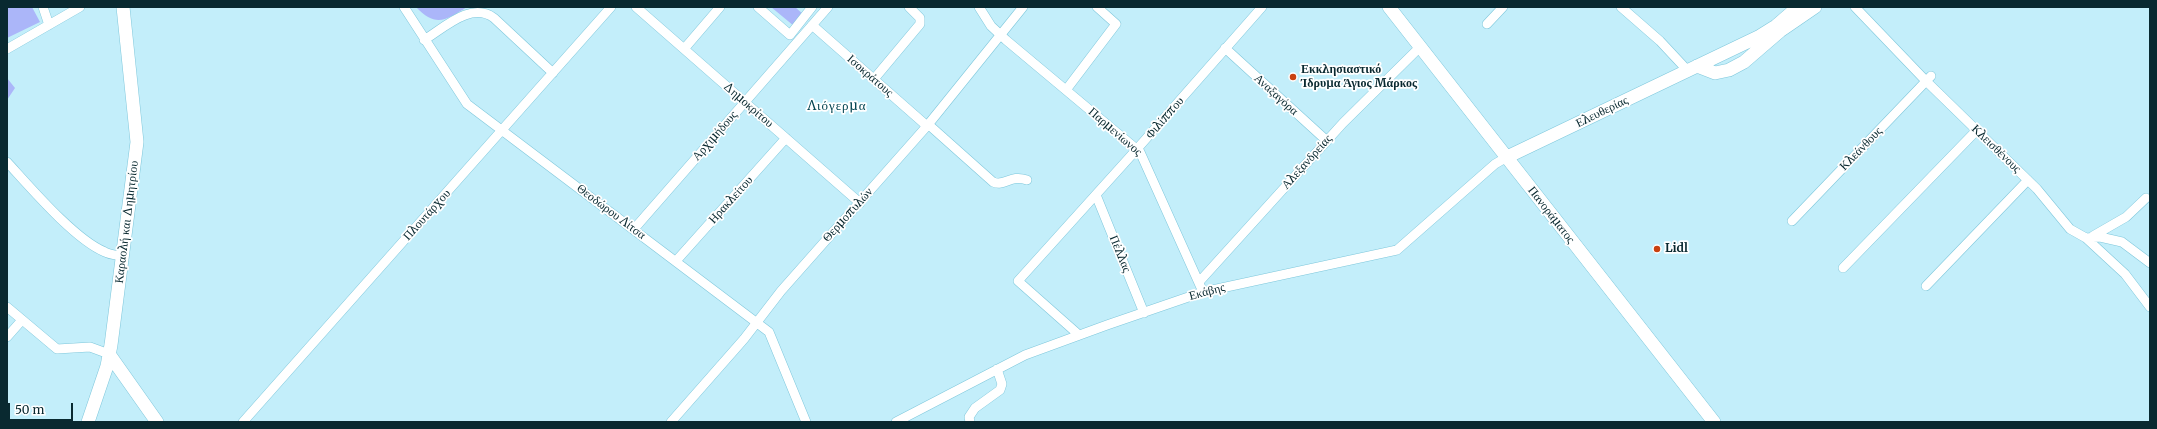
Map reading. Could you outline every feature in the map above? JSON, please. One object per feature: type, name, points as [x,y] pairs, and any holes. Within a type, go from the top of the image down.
[{"type":"street","points":[[43,7],[49,25]]},
{"type":"street","points":[[7,49],[80,7]]},
{"type":"street","name":"Καραολή και Δημητρίου","points":[[88,422],[107,366],[123,256],[137,142],[123,7]]},
{"type":"street","name":"Θεοδώρου Λίτσα","points":[[404,7],[424,40],[467,104],[757,321],[771,334],[806,422]]},
{"type":"street","name":"Πλουτάρχου","points":[[243,422],[611,7]]},
{"type":"street","name":"Δημοκρίτου","points":[[636,7],[860,203]]},
{"type":"street","points":[[684,49],[720,7]]},
{"type":"street","points":[[758,7],[790,35],[808,9]]},
{"type":"street","name":"Αρχιμήδους","points":[[634,229],[828,7]]},
{"type":"street","points":[[874,80],[920,24],[920,18],[909,7]]},
{"type":"street","name":"Παρμενίωνος","points":[[979,7],[991,26],[1000,35],[1137,149],[1145,160],[1203,292]]},
{"type":"street","name":"Θερμοπυλών","points":[[671,422],[744,339],[781,291],[928,126],[1023,7]]},
{"type":"street","points":[[1066,90],[1116,24],[1096,7]]},
{"type":"street","name":"Φιλίππου","points":[[1079,335],[1018,281],[1262,7]]},
{"type":"street","name":"Πανοράματος","points":[[1389,7],[1714,422]]},
{"type":"street","points":[[1487,24],[1503,7]]},
{"type":"street","points":[[1620,7],[1692,69],[1715,73],[1729,70],[1744,62],[1780,31],[1816,7]]},
{"type":"street","name":"Ελευθερίας","points":[[1507,158],[1768,31],[1798,7]]},
{"type":"street","name":"Κλεισθένους","points":[[1855,7],[1928,79],[1976,131],[2028,180],[2070,229],[2088,238],[2105,237],[2122,242],[2150,263]]},
{"type":"street","name":"Ισοκράτους","points":[[808,9],[814,22],[874,80],[993,182],[1001,184],[1016,177],[1027,180]]},
{"type":"street","points":[[424,40],[467,14],[480,11],[485,12],[494,18],[553,72]]},
{"type":"street","name":"Αλεξανδρείας","points":[[1199,282],[1327,141],[1420,47]]},
{"type":"street","name":"Αναξαγόρα","points":[[1226,48],[1327,141]]},
{"type":"street","name":"Κλεάνθους","points":[[1792,221],[1928,79]]},
{"type":"street","points":[[1843,268],[1976,131]]},
{"type":"street","name":"Ηρακλείτου","points":[[676,261],[786,138]]},
{"type":"street","name":"Εκάβης","points":[[896,422],[1025,355],[1144,312],[1203,292],[1397,250],[1495,164],[1507,158]]},
{"type":"street","points":[[7,162],[58,216],[84,238],[106,253],[123,256]]},
{"type":"street","points":[[1926,286],[2028,180]]},
{"type":"street","name":"Πέλλας","points":[[1096,195],[1144,312]]},
{"type":"street","points":[[2146,198],[2126,217],[2088,238],[2125,274],[2150,307]]},
{"type":"street","points":[[7,307],[57,349],[90,347],[109,354],[157,422]]},
{"type":"street","points":[[7,337],[22,320]]},
{"type":"street","points":[[970,422],[969,417],[975,408],[1000,390],[1002,384],[997,369]]},
{"type":"shaded area","points":[[7,7],[32,7],[40,22],[7,38]]},
{"type":"shaded area","points":[[416,7],[467,7],[447,18],[435,20],[423,14]]},
{"type":"shaded area","points":[[771,7],[795,7],[804,15],[794,26]]},
{"type":"shaded area","points":[[7,78],[15,88],[7,100]]},
{"type":"place","name":"Εκκλησιαστικό Ίδρυμα Άγιος Μάρκος","points":[[1293,77]]},
{"type":"place","name":"Lidl","points":[[1657,249]]},
{"type":"district","name":"Λιόγερμα","points":[[837,106]]}]
